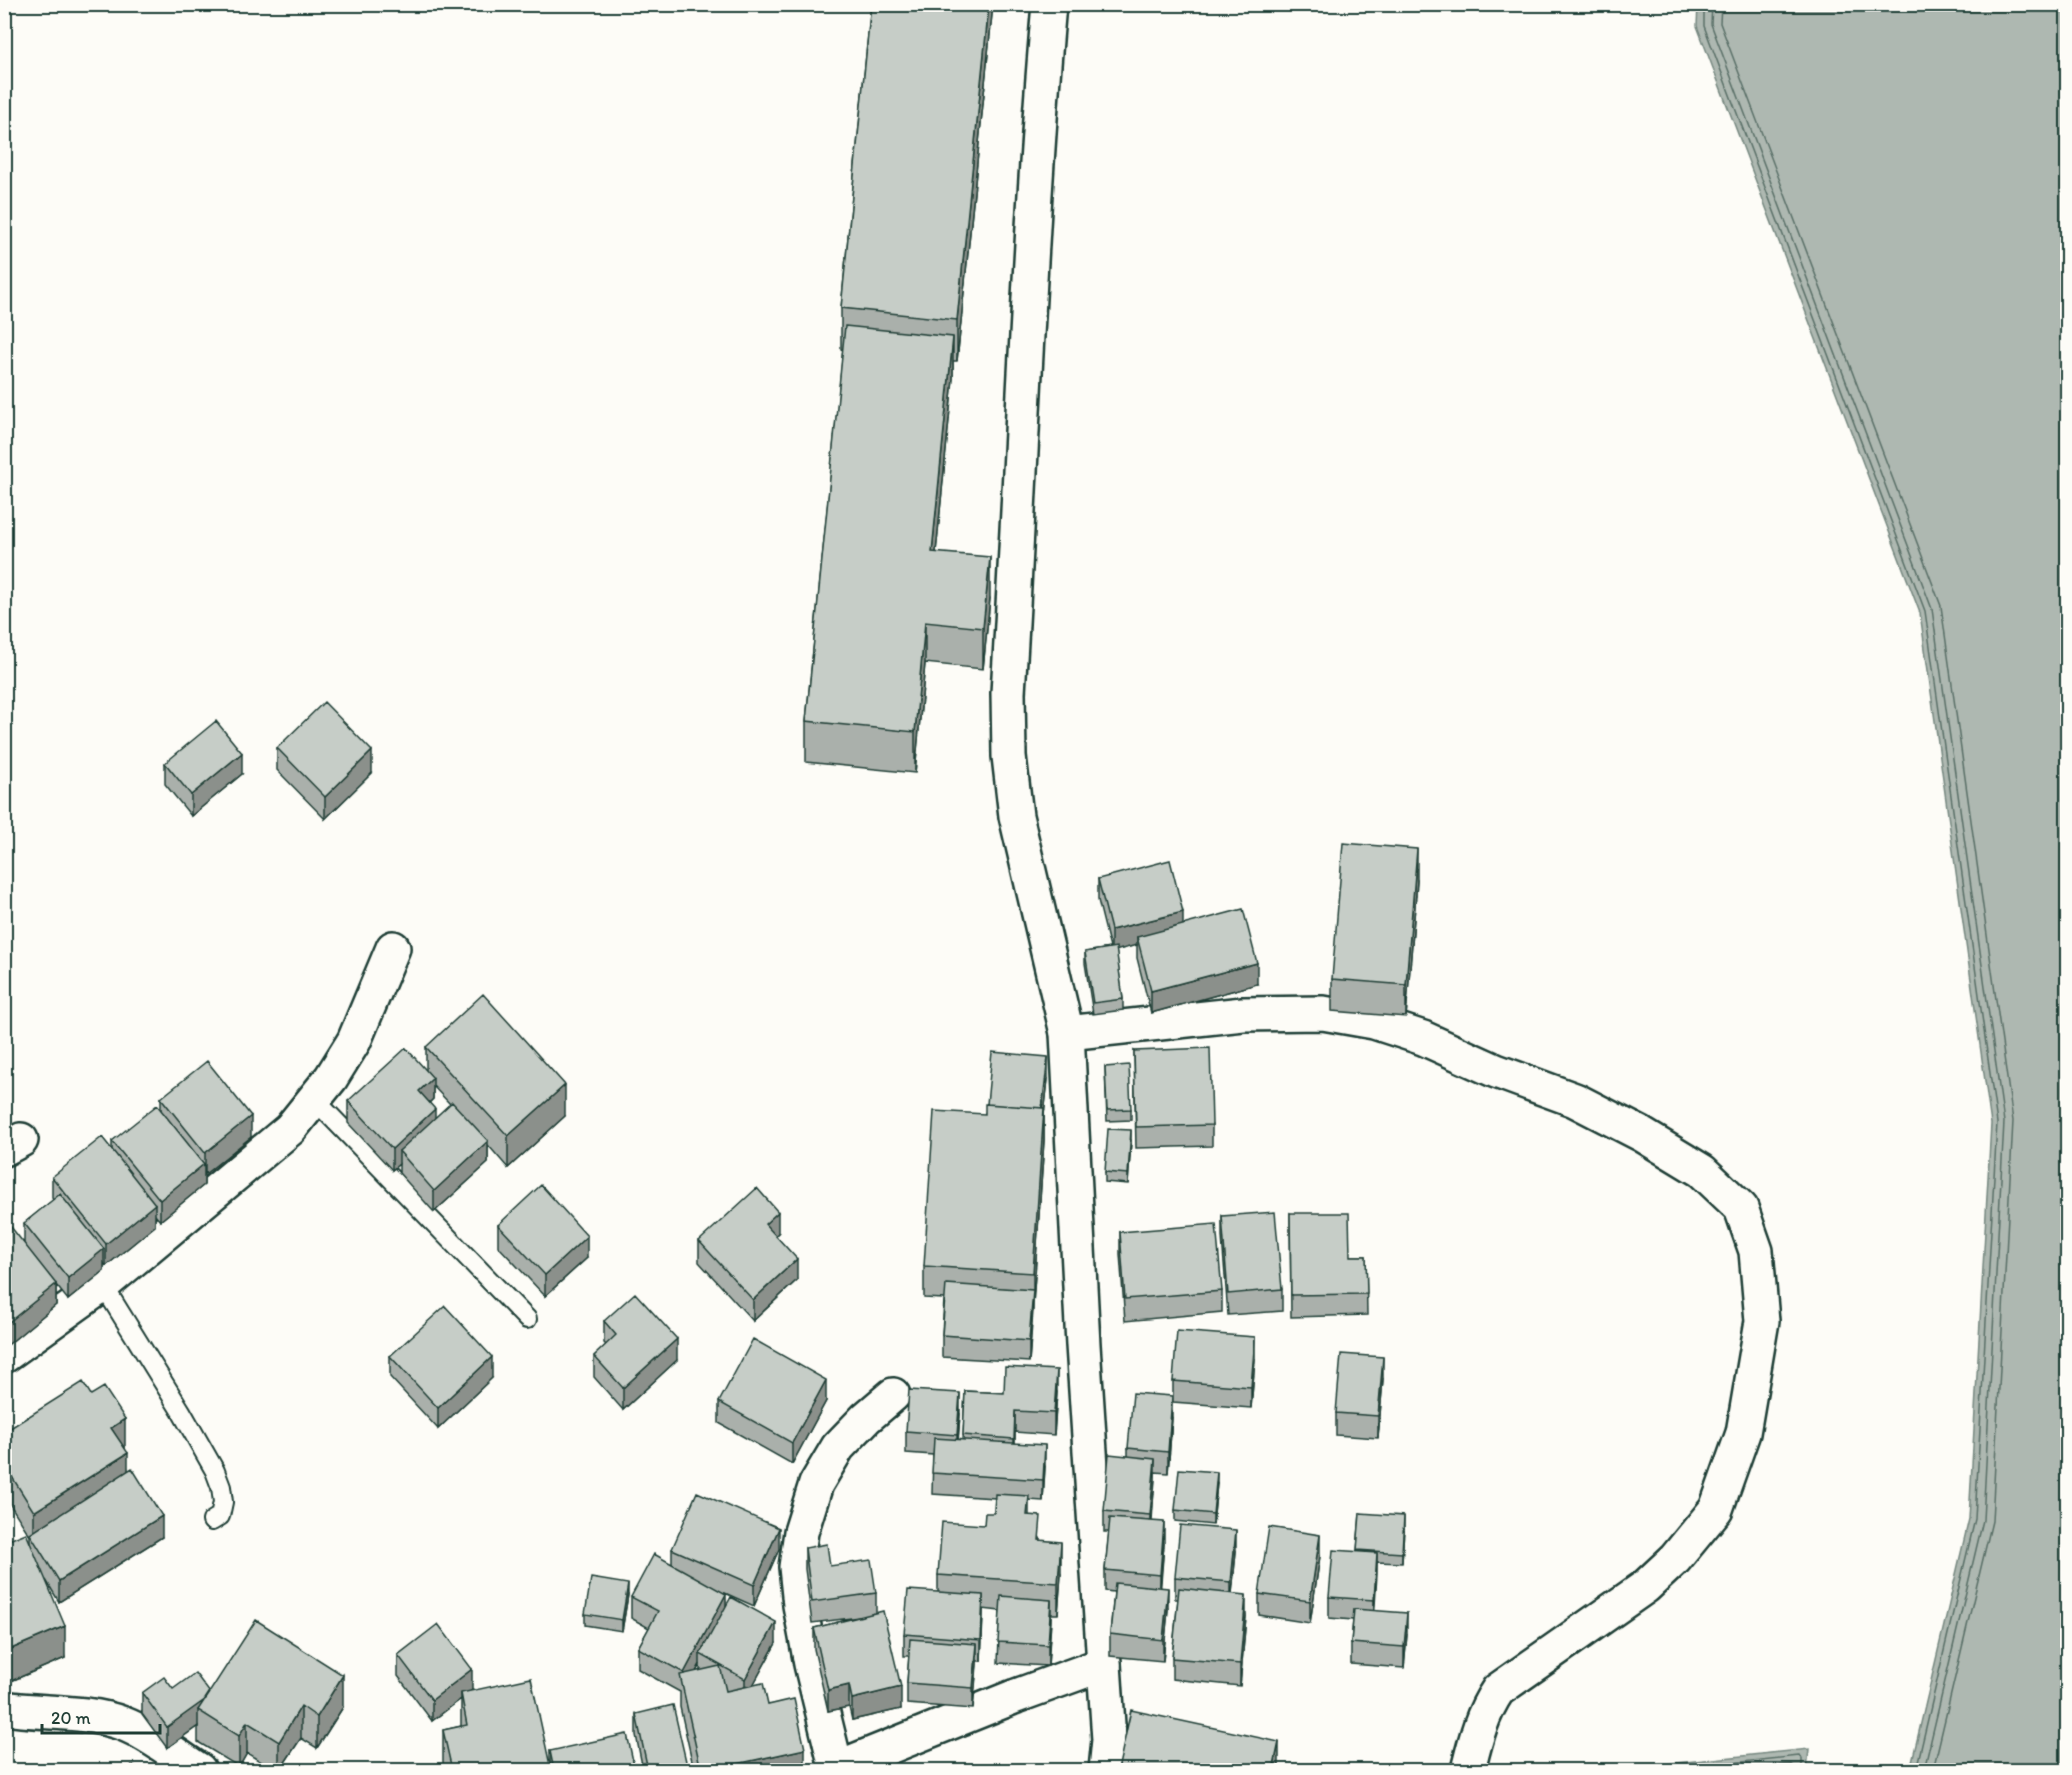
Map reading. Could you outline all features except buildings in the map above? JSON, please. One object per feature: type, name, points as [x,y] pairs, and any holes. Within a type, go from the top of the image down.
[{"type":"street","points":[[1049,4],[1029,272],[1008,693],[1009,756],[1016,816],[1067,1033],[1083,1345],[1109,1740],[1106,1770]]},
{"type":"street","points":[[4,1356],[103,1285],[290,1129],[332,1078],[354,1041],[393,948]]},
{"type":"street","points":[[1067,1033],[1243,1014],[1323,1013],[1374,1022],[1423,1038],[1445,1050],[1584,1105],[1641,1134],[1702,1171],[1741,1208],[1756,1251],[1762,1321],[1743,1433],[1716,1509],[1675,1559],[1645,1587],[1498,1690],[1489,1703],[1481,1722],[1468,1770]]},
{"type":"street","points":[[893,1395],[866,1418],[838,1447],[816,1485],[801,1532],[796,1567],[800,1605],[834,1769],[1016,1696],[1104,1664]]},
{"type":"street","points":[[4,1708],[82,1715],[124,1724],[199,1770]]},
{"type":"lane","points":[[315,1100],[527,1319]]},
{"type":"lane","points":[[103,1285],[181,1411],[215,1471],[221,1487],[223,1502],[220,1516],[213,1521]]},
{"type":"water","points":[[1698,5],[2067,5],[2067,1770],[1910,1770],[1969,1519],[1991,1124],[1920,613],[1697,26]]},
{"type":"water","points":[[1809,1749],[1807,1770],[1654,1770],[1657,1765]]}]
